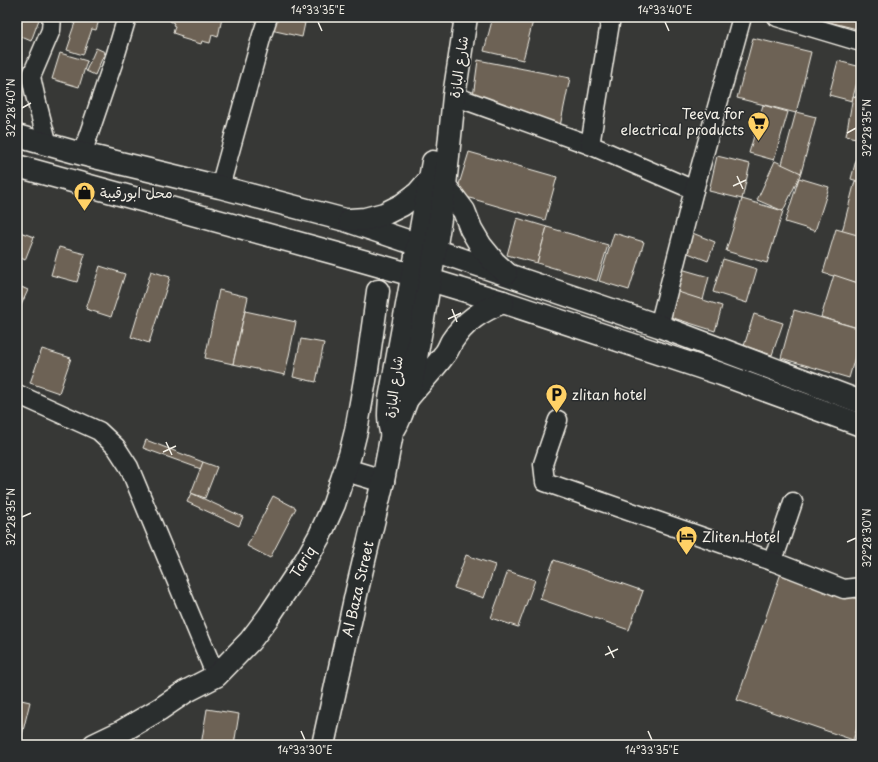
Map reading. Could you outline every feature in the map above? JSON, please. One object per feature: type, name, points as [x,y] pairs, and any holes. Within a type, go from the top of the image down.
[{"type":"main road","name":"شارع البازة","points":[[438,182],[454,17]]},
{"type":"main road","name":"شارع البازة","points":[[392,433],[397,424],[411,386],[421,278],[454,96],[466,17]]},
{"type":"main road","points":[[17,136],[82,154],[220,187],[345,220],[659,326],[861,402]]},
{"type":"main road","points":[[72,181],[82,154]]},
{"type":"main road","points":[[17,166],[338,254],[503,302],[721,374],[861,425]]},
{"type":"main road","points":[[345,220],[365,219],[384,214],[402,205],[418,193],[438,182],[464,211],[471,229],[481,246],[494,262],[509,276]]},
{"type":"main road","points":[[338,254],[366,277],[378,291],[395,319],[401,335]]},
{"type":"main road","name":"شارع البازة","points":[[392,433],[389,412],[401,335],[421,278]]},
{"type":"main road","name":"Tariq","points":[[94,745],[119,733],[160,709],[185,692],[216,676],[250,641],[269,616],[306,560],[323,529],[346,470],[356,431],[367,369],[378,291]]},
{"type":"main road","points":[[407,399],[445,354],[452,341],[462,328],[474,317],[488,308],[503,302]]},
{"type":"main road","points":[[651,351],[659,326]]},
{"type":"main road","name":"Al Baza Street","points":[[324,745],[357,590],[383,481],[392,433]]},
{"type":"main road","points":[[346,470],[383,481]]},
{"type":"street","points":[[48,145],[31,77],[51,30],[52,17]]},
{"type":"street","points":[[82,154],[127,17]]},
{"type":"street","points":[[220,187],[268,17]]},
{"type":"street","points":[[590,145],[611,17]]},
{"type":"street","points":[[659,326],[694,190],[742,17]]},
{"type":"street","points":[[777,17],[861,42]]},
{"type":"street","points":[[454,96],[590,145],[694,190]]},
{"type":"street","points":[[17,394],[99,431],[116,447],[129,467],[216,676]]},
{"type":"street","points":[[558,420],[543,464],[545,482],[772,561],[844,589],[861,587]]},
{"type":"street","points":[[772,561],[793,502]]},
{"type":"building","points":[[17,17],[40,17],[31,41],[17,35]]},
{"type":"building","points":[[77,17],[100,17],[96,30],[92,29],[83,55],[67,50]]},
{"type":"building","points":[[171,17],[226,17],[226,19],[222,18],[218,37],[212,35],[210,43],[202,41],[201,44],[181,38],[182,36],[173,33],[175,26],[173,25],[174,23],[170,21]]},
{"type":"building","points":[[274,17],[281,17],[305,23],[302,37],[271,30]]},
{"type":"building","points":[[493,17],[534,17],[523,60],[484,51]]},
{"type":"building","points":[[826,17],[861,17],[861,30],[825,21]]},
{"type":"building","points":[[753,38],[811,52],[796,113],[737,98]]},
{"type":"building","points":[[96,48],[105,52],[95,75],[86,71]]},
{"type":"building","points":[[60,53],[87,61],[79,87],[52,79]]},
{"type":"building","points":[[478,60],[570,78],[559,131],[473,97]]},
{"type":"building","points":[[838,61],[861,67],[852,101],[829,95]]},
{"type":"building","points":[[853,96],[861,98],[861,139],[846,136]]},
{"type":"building","points":[[763,105],[788,112],[774,160],[749,153]]},
{"type":"building","points":[[796,112],[816,117],[801,173],[781,168]]},
{"type":"building","points":[[861,142],[861,182],[851,179]]},
{"type":"building","points":[[469,152],[557,177],[545,220],[456,194]]},
{"type":"building","points":[[717,156],[750,164],[742,199],[709,191]]},
{"type":"building","points":[[775,161],[801,173],[783,211],[757,200]]},
{"type":"building","points":[[799,178],[829,187],[815,231],[785,222]]},
{"type":"building","points":[[855,181],[861,182],[861,237],[842,232]]},
{"type":"building","points":[[742,199],[783,211],[767,263],[726,251]]},
{"type":"building","points":[[517,218],[547,227],[537,263],[507,255]]},
{"type":"building","points":[[547,227],[608,245],[597,281],[537,263]]},
{"type":"building","points":[[836,229],[861,236],[861,284],[823,273]]},
{"type":"building","points":[[17,231],[34,237],[25,260],[17,256]]},
{"type":"building","points":[[690,232],[715,242],[708,261],[683,251]]},
{"type":"building","points":[[614,233],[644,242],[629,290],[599,281]]},
{"type":"building","points":[[59,247],[85,254],[77,282],[51,275]]},
{"type":"building","points":[[723,259],[757,269],[747,303],[713,292]]},
{"type":"building","points":[[100,266],[125,274],[111,317],[86,309]]},
{"type":"building","points":[[681,269],[709,277],[703,300],[675,293]]},
{"type":"building","points":[[151,271],[170,277],[149,343],[131,337]]},
{"type":"building","points":[[834,275],[861,284],[861,329],[821,317]]},
{"type":"building","points":[[17,285],[28,290],[17,314]]},
{"type":"building","points":[[219,290],[248,297],[233,364],[205,358]]},
{"type":"building","points":[[675,291],[722,306],[715,331],[667,316]]},
{"type":"building","points":[[794,310],[861,329],[861,336],[849,378],[781,358]]},
{"type":"building","points":[[245,311],[296,322],[285,375],[233,364]]},
{"type":"building","points":[[754,314],[783,323],[772,355],[744,346]]},
{"type":"building","points":[[301,339],[324,343],[316,382],[293,377]]},
{"type":"building","points":[[42,349],[71,358],[59,393],[30,383]]},
{"type":"building","points":[[146,440],[203,462],[201,469],[143,448]]},
{"type":"building","points":[[203,462],[217,467],[205,498],[191,493]]},
{"type":"building","points":[[191,493],[243,517],[239,526],[187,502]]},
{"type":"building","points":[[273,496],[296,508],[270,558],[247,546]]},
{"type":"building","points":[[466,555],[495,565],[484,598],[454,588]]},
{"type":"building","points":[[554,560],[643,591],[629,630],[540,599]]},
{"type":"building","points":[[508,571],[535,580],[518,627],[491,618]]},
{"type":"building","points":[[781,573],[861,600],[861,716],[853,740],[737,700]]},
{"type":"building","points":[[17,699],[30,702],[21,739],[17,738]]},
{"type":"building","points":[[207,709],[239,714],[234,745],[201,745]]},
{"type":"place","name":"Teeva for electrical products","points":[[759,142]]},
{"type":"place","name":"محل ابورقيبة","points":[[85,212]]},
{"type":"place","name":"zlitan hotel","points":[[557,414]]},
{"type":"place","name":"Zliten Hotel","points":[[686,556]]}]
